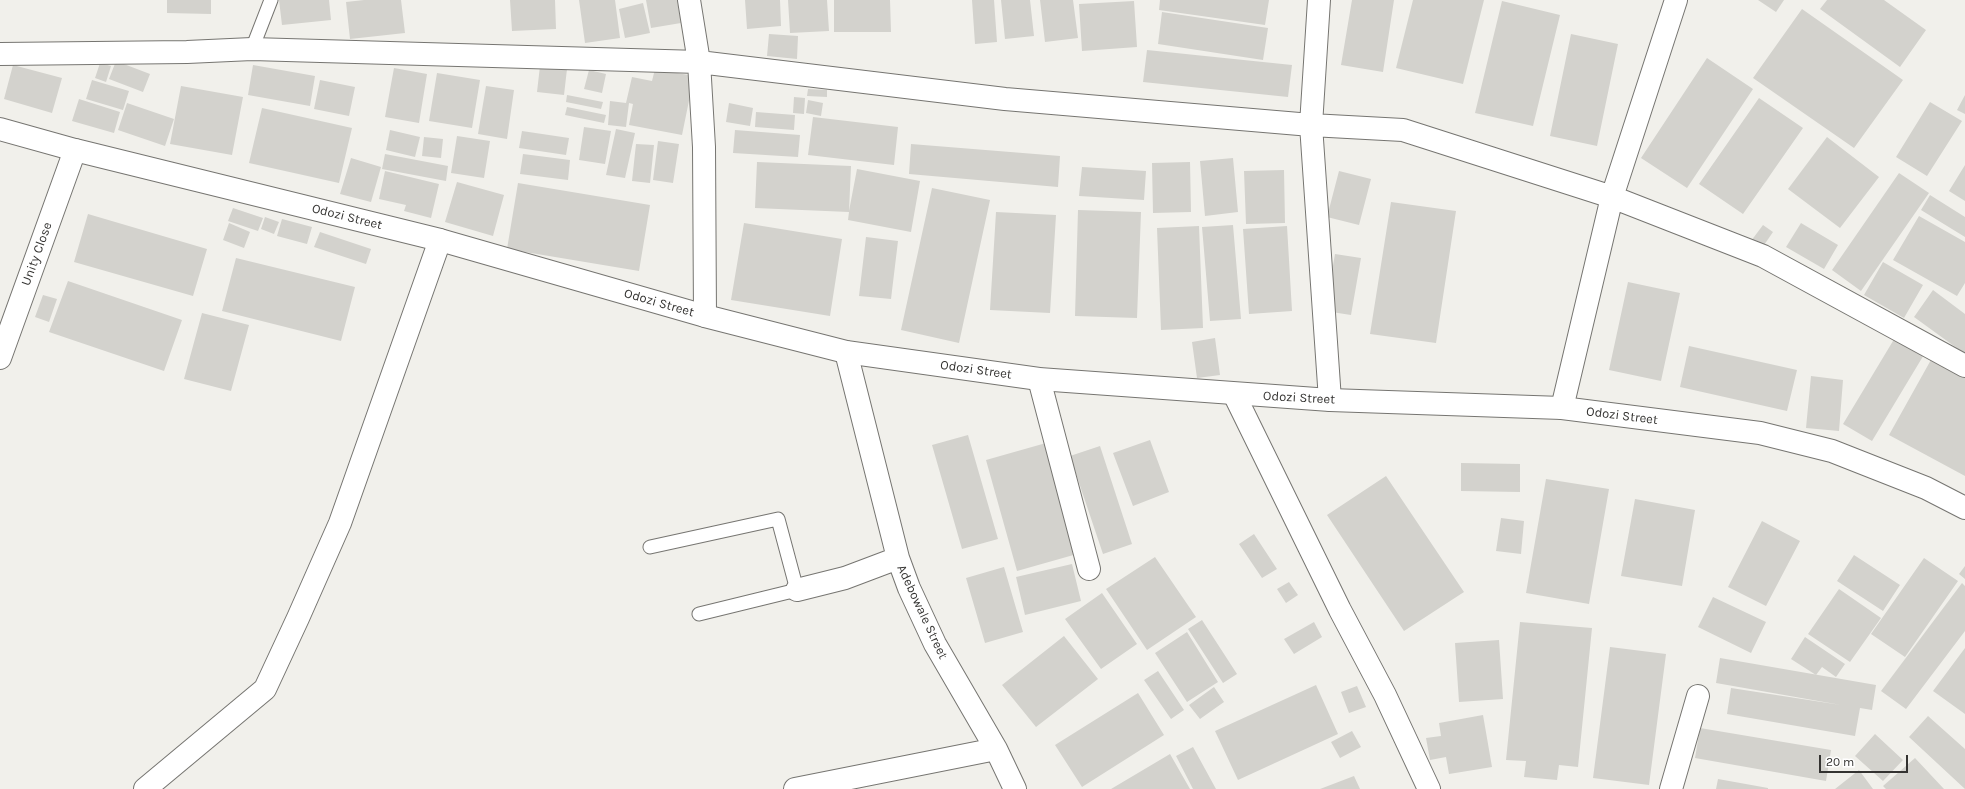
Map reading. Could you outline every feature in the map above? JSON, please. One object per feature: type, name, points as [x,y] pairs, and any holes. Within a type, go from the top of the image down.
[{"type":"street","points":[[689,0],[699,62],[704,147],[705,316]]},
{"type":"street","points":[[1319,0],[1311,125],[1330,400]]},
{"type":"street","points":[[1562,408],[1612,197],[1676,0]]},
{"type":"street","points":[[0,54],[188,52],[252,49],[699,62],[1004,99],[1311,125],[1403,130],[1612,197],[1763,256],[1965,366]]},
{"type":"street","name":"Odozi Street","points":[[0,129],[75,150],[440,240],[705,316],[846,352],[1040,379],[1330,400],[1562,408],[1760,433],[1832,451],[1926,488],[1965,508]]},
{"type":"street","name":"Unity Close","points":[[0,358],[75,150]]},
{"type":"street","points":[[145,789],[265,689],[340,523],[440,240]]},
{"type":"street","name":"Adebowale Street","points":[[846,352],[898,558],[909,588],[935,644],[996,749],[1015,789]]},
{"type":"street","points":[[1040,379],[1089,569]]},
{"type":"street","points":[[1234,394],[1340,610],[1385,695],[1430,789]]},
{"type":"street","points":[[797,590],[845,578],[898,558]]},
{"type":"street","points":[[1671,789],[1698,696]]},
{"type":"street","points":[[795,789],[996,749]]},
{"type":"lane","points":[[252,49],[270,0]]},
{"type":"lane","points":[[650,547],[778,519],[797,590],[699,614]]},
{"type":"building","points":[[167,0],[211,0],[211,14],[167,13]]},
{"type":"building","points":[[279,0],[329,0],[331,20],[282,25]]},
{"type":"building","points":[[364,0],[401,0],[405,33],[350,39],[346,2]]},
{"type":"building","points":[[510,0],[555,0],[556,29],[512,31]]},
{"type":"building","points":[[579,0],[615,0],[620,38],[585,43]]},
{"type":"building","points":[[646,0],[677,0],[681,23],[651,28]]},
{"type":"building","points":[[745,0],[780,0],[781,26],[747,29]]},
{"type":"building","points":[[788,0],[827,0],[829,31],[790,33]]},
{"type":"building","points":[[834,0],[890,0],[891,32],[834,32]]},
{"type":"building","points":[[972,0],[994,0],[997,42],[975,44]]},
{"type":"building","points":[[1001,0],[1030,0],[1034,36],[1005,39]]},
{"type":"building","points":[[1040,0],[1073,0],[1078,38],[1045,42]]},
{"type":"building","points":[[1160,0],[1269,0],[1265,25],[1159,10]]},
{"type":"building","points":[[1352,0],[1394,0],[1383,72],[1341,65]]},
{"type":"building","points":[[1413,0],[1484,0],[1463,84],[1396,68]]},
{"type":"building","points":[[1758,0],[1784,0],[1776,12]]},
{"type":"building","points":[[1827,0],[1884,0],[1926,30],[1900,67],[1820,9]]},
{"type":"building","points":[[1134,1],[1137,47],[1082,51],[1079,4]]},
{"type":"building","points":[[1502,1],[1560,15],[1533,126],[1475,113]]},
{"type":"building","points":[[643,3],[650,33],[625,38],[619,9]]},
{"type":"building","points":[[1802,9],[1903,80],[1854,148],[1753,78]]},
{"type":"building","points":[[1162,12],[1268,28],[1263,60],[1158,44]]},
{"type":"building","points":[[769,34],[798,36],[797,59],[767,56]]},
{"type":"building","points":[[1571,34],[1618,44],[1597,146],[1550,136]]},
{"type":"building","points":[[1147,50],[1292,65],[1288,97],[1143,82]]},
{"type":"building","points":[[1707,58],[1753,89],[1687,188],[1641,158]]},
{"type":"building","points":[[116,61],[150,74],[143,92],[109,79]]},
{"type":"building","points":[[100,63],[111,66],[106,82],[95,78]]},
{"type":"building","points":[[13,65],[62,78],[52,113],[4,99]]},
{"type":"building","points":[[253,65],[315,76],[310,106],[248,95]]},
{"type":"building","points":[[540,66],[567,69],[564,95],[537,92]]},
{"type":"building","points":[[394,68],[427,74],[419,123],[385,117]]},
{"type":"building","points":[[655,69],[694,76],[682,135],[629,125],[633,104],[629,103],[626,127],[608,125],[610,101],[626,103],[632,77],[652,81]]},
{"type":"building","points":[[589,70],[606,74],[602,93],[584,89]]},
{"type":"building","points":[[437,73],[480,80],[472,128],[429,121]]},
{"type":"building","points":[[92,80],[129,91],[123,110],[86,99]]},
{"type":"building","points":[[320,80],[355,87],[349,116],[314,109]]},
{"type":"building","points":[[181,86],[243,97],[232,155],[170,144]]},
{"type":"building","points":[[486,86],[514,90],[507,139],[478,134]]},
{"type":"building","points":[[808,89],[827,90],[827,97],[807,96]]},
{"type":"building","points":[[567,95],[603,102],[601,109],[566,102]]},
{"type":"building","points":[[1965,95],[1965,114],[1957,110]]},
{"type":"building","points":[[794,97],[805,98],[804,114],[793,113]]},
{"type":"building","points":[[1759,98],[1803,128],[1743,214],[1699,184]]},
{"type":"building","points":[[79,99],[120,112],[114,133],[72,121]]},
{"type":"building","points":[[808,100],[823,103],[821,116],[806,113]]},
{"type":"building","points":[[1930,102],[1962,121],[1927,176],[1896,157]]},
{"type":"building","points":[[127,103],[174,119],[165,146],[118,130]]},
{"type":"building","points":[[729,103],[753,108],[750,126],[726,122]]},
{"type":"building","points":[[567,107],[606,115],[604,123],[565,115]]},
{"type":"building","points":[[262,108],[352,128],[339,183],[249,163]]},
{"type":"building","points":[[756,112],[795,115],[794,130],[755,127]]},
{"type":"building","points":[[813,117],[898,127],[894,165],[808,155]]},
{"type":"building","points":[[584,127],[611,131],[605,164],[579,160]]},
{"type":"building","points":[[616,129],[635,133],[625,178],[606,175]]},
{"type":"building","points":[[390,130],[420,137],[415,157],[386,150]]},
{"type":"building","points":[[735,130],[800,135],[798,157],[733,153]]},
{"type":"building","points":[[522,131],[569,138],[566,155],[519,148]]},
{"type":"building","points":[[457,136],[490,141],[484,178],[451,173]]},
{"type":"building","points":[[424,137],[443,139],[441,158],[422,156]]},
{"type":"building","points":[[1827,137],[1879,177],[1840,228],[1788,189]]},
{"type":"building","points":[[658,141],[679,144],[673,183],[653,180]]},
{"type":"building","points":[[636,144],[654,145],[650,183],[632,181]]},
{"type":"building","points":[[911,144],[1060,156],[1058,187],[909,174]]},
{"type":"building","points":[[385,154],[448,166],[446,181],[382,169]]},
{"type":"building","points":[[523,154],[570,160],[568,180],[520,174]]},
{"type":"building","points":[[351,158],[381,167],[371,202],[340,194]]},
{"type":"building","points":[[1233,158],[1238,212],[1205,216],[1200,161]]},
{"type":"building","points":[[757,162],[851,166],[849,211],[857,169],[920,181],[911,232],[848,220],[849,212],[755,208]]},
{"type":"building","points":[[1190,162],[1191,212],[1153,213],[1152,163]]},
{"type":"building","points":[[1965,165],[1965,201],[1949,191]]},
{"type":"building","points":[[1082,167],[1146,171],[1144,200],[1079,196]]},
{"type":"building","points":[[1284,170],[1285,223],[1246,224],[1244,171]]},
{"type":"building","points":[[385,171],[439,184],[431,218],[404,211],[406,205],[379,199]]},
{"type":"building","points":[[1339,171],[1371,179],[1359,225],[1327,217]]},
{"type":"building","points":[[1899,173],[1929,193],[1861,291],[1832,270]]},
{"type":"building","points":[[457,182],[504,195],[493,236],[445,222]]},
{"type":"building","points":[[518,183],[650,205],[639,271],[507,249]]},
{"type":"building","points":[[932,188],[990,200],[959,343],[901,330]]},
{"type":"building","points":[[1930,195],[1965,217],[1965,237],[1921,210]]},
{"type":"building","points":[[1391,202],[1456,211],[1436,343],[1370,334]]},
{"type":"building","points":[[233,208],[263,218],[258,231],[228,221]]},
{"type":"building","points":[[1078,210],[1141,212],[1137,318],[1075,316]]},
{"type":"building","points":[[996,212],[1056,215],[1050,313],[990,310]]},
{"type":"building","points":[[88,214],[207,249],[193,296],[74,262]]},
{"type":"building","points":[[1919,216],[1965,242],[1965,283],[1957,296],[1893,260]]},
{"type":"building","points":[[265,217],[279,222],[274,234],[261,229]]},
{"type":"building","points":[[282,219],[312,227],[307,244],[277,236]]},
{"type":"building","points":[[229,223],[250,232],[244,248],[223,240]]},
{"type":"building","points":[[744,223],[842,239],[830,316],[731,300]]},
{"type":"building","points":[[1801,223],[1838,245],[1824,269],[1786,247]]},
{"type":"building","points":[[1233,225],[1241,319],[1210,321],[1202,227]]},
{"type":"building","points":[[1763,225],[1773,232],[1762,248],[1751,241]]},
{"type":"building","points":[[1199,226],[1203,328],[1161,330],[1157,228]]},
{"type":"building","points":[[1287,226],[1292,311],[1249,314],[1243,229]]},
{"type":"building","points":[[320,232],[371,249],[366,264],[314,247]]},
{"type":"building","points":[[866,237],[898,241],[891,299],[859,296]]},
{"type":"building","points":[[1335,254],[1361,258],[1351,315],[1325,311]]},
{"type":"building","points":[[236,258],[355,287],[341,341],[222,311]]},
{"type":"building","points":[[1883,262],[1923,285],[1904,318],[1864,295]]},
{"type":"building","points":[[68,281],[182,320],[164,371],[49,332]]},
{"type":"building","points":[[1628,282],[1680,293],[1661,381],[1609,370]]},
{"type":"building","points":[[1933,290],[1965,314],[1965,354],[1914,317]]},
{"type":"building","points":[[43,295],[57,299],[49,322],[35,317]]},
{"type":"building","points":[[202,313],[249,325],[231,391],[184,379]]},
{"type":"building","points":[[1896,336],[1925,353],[1872,441],[1843,424]]},
{"type":"building","points":[[1215,338],[1220,375],[1197,378],[1192,342]]},
{"type":"building","points":[[1689,346],[1797,370],[1787,411],[1680,387]]},
{"type":"building","points":[[1932,358],[1965,376],[1965,476],[1889,435]]},
{"type":"building","points":[[1811,376],[1843,380],[1839,431],[1806,428]]},
{"type":"building","points":[[968,435],[998,539],[962,549],[932,445]]},
{"type":"building","points":[[1150,440],[1169,492],[1133,506],[1113,453]]},
{"type":"building","points":[[1046,443],[1077,554],[1017,571],[986,460]]},
{"type":"building","points":[[1100,446],[1132,544],[1103,554],[1070,456]]},
{"type":"building","points":[[1461,463],[1520,464],[1520,492],[1461,491]]},
{"type":"building","points":[[1386,476],[1464,592],[1404,631],[1327,515]]},
{"type":"building","points":[[1546,479],[1609,489],[1589,604],[1526,593]]},
{"type":"building","points":[[1635,499],[1695,510],[1682,586],[1621,576]]},
{"type":"building","points":[[1501,518],[1524,521],[1521,554],[1496,551]]},
{"type":"building","points":[[1762,521],[1800,541],[1766,606],[1728,587]]},
{"type":"building","points":[[1254,534],[1277,569],[1262,578],[1239,544]]},
{"type":"building","points":[[1854,555],[1900,585],[1883,611],[1837,581]]},
{"type":"building","points":[[1155,557],[1196,617],[1147,650],[1106,589]]},
{"type":"building","points":[[1924,558],[1958,581],[1905,657],[1871,634]]},
{"type":"building","points":[[1072,564],[1081,601],[1025,615],[1016,577]]},
{"type":"building","points":[[1965,566],[1965,579],[1959,574]]},
{"type":"building","points":[[1004,567],[1023,632],[985,643],[966,578]]},
{"type":"building","points":[[1289,582],[1298,595],[1286,603],[1277,589]]},
{"type":"building","points":[[1962,583],[1965,586],[1965,631],[1906,709],[1881,691]]},
{"type":"building","points":[[1839,589],[1881,618],[1850,662],[1808,634]]},
{"type":"building","points":[[1102,593],[1137,644],[1101,669],[1065,619]]},
{"type":"building","points":[[1713,597],[1766,622],[1751,653],[1698,627]]},
{"type":"building","points":[[1202,620],[1237,674],[1223,683],[1188,629]]},
{"type":"building","points":[[1314,622],[1322,637],[1294,654],[1284,639]]},
{"type":"building","points":[[1520,622],[1592,628],[1578,767],[1559,765],[1557,780],[1524,777],[1526,761],[1506,760]]},
{"type":"building","points":[[1187,632],[1218,682],[1187,702],[1155,653]]},
{"type":"building","points":[[1064,636],[1098,679],[1036,727],[1002,685]]},
{"type":"building","points":[[1805,637],[1845,664],[1836,677],[1822,667],[1816,675],[1791,659]]},
{"type":"building","points":[[1499,640],[1503,699],[1459,702],[1455,643]]},
{"type":"building","points":[[1610,647],[1666,654],[1649,785],[1593,778]]},
{"type":"building","points":[[1965,648],[1965,714],[1933,691]]},
{"type":"building","points":[[1720,658],[1876,685],[1872,710],[1860,708],[1855,736],[1727,714],[1731,688],[1841,705],[1716,683]]},
{"type":"building","points":[[1158,671],[1184,710],[1171,719],[1144,680]]},
{"type":"building","points":[[1316,685],[1338,734],[1238,780],[1215,731]]},
{"type":"building","points":[[1357,686],[1366,707],[1349,713],[1341,692]]},
{"type":"building","points":[[1214,687],[1224,702],[1200,719],[1189,705]]},
{"type":"building","points":[[1138,693],[1164,735],[1082,787],[1055,745]]},
{"type":"building","points":[[1483,715],[1492,767],[1449,774],[1446,757],[1430,760],[1426,738],[1441,736],[1439,723]]},
{"type":"building","points":[[1928,716],[1965,749],[1965,789],[1909,737]]},
{"type":"building","points":[[1700,728],[1831,750],[1826,781],[1695,758]]},
{"type":"building","points":[[1352,731],[1361,747],[1340,758],[1331,742]]},
{"type":"building","points":[[1875,734],[1903,760],[1883,781],[1855,756]]},
{"type":"building","points":[[1193,747],[1216,789],[1193,789],[1176,756]]},
{"type":"building","points":[[1170,754],[1190,789],[1111,789]]},
{"type":"building","points":[[1915,758],[1944,789],[1886,789],[1883,786]]},
{"type":"building","points":[[1859,770],[1873,789],[1835,789]]},
{"type":"building","points":[[1354,776],[1360,789],[1320,789]]},
{"type":"building","points":[[1718,779],[1768,788],[1768,789],[1716,789]]}]
